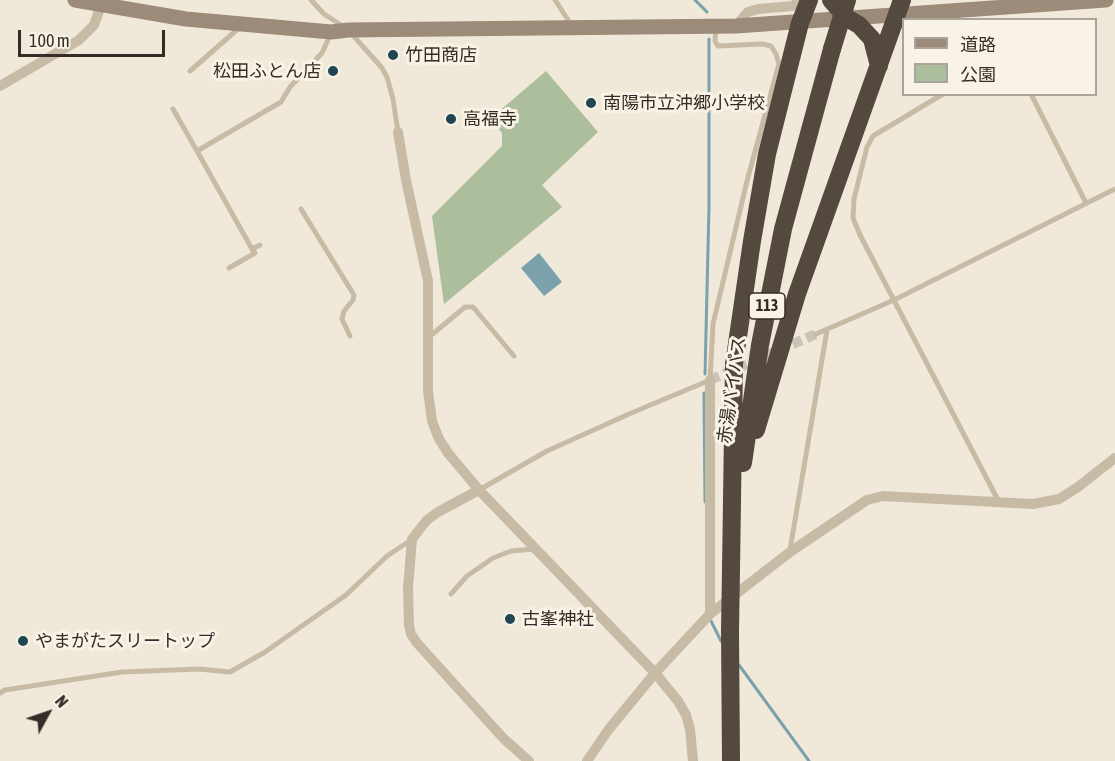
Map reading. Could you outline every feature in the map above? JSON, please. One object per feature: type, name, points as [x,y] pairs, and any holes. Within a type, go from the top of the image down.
[{"type":"highway","points":[[731,569],[734,364],[767,154],[800,23],[809,0]]},
{"type":"highway","points":[[831,0],[872,39],[879,66]]},
{"type":"highway","name":"赤湯バイパス","points":[[731,761],[731,569],[751,402],[783,229],[847,0]]},
{"type":"highway","points":[[741,478],[797,294],[899,7]]},
{"type":"main road","points":[[75,0],[186,19],[331,32],[736,26],[848,18],[899,7],[920,17],[988,14],[1062,2],[1106,0]]},
{"type":"street","points":[[736,26],[748,12],[793,6],[799,0]]},
{"type":"street","points":[[0,86],[80,40],[94,25],[103,3]]},
{"type":"street","points":[[398,132],[428,281],[428,391],[432,421],[448,453],[479,490],[655,673],[678,701],[686,715],[690,729],[693,761]]},
{"type":"street","points":[[710,380],[710,614]]},
{"type":"street","points":[[587,761],[609,729],[655,673],[710,614],[790,552],[867,500],[883,496],[1033,504],[1059,498],[1078,487],[1115,458]]},
{"type":"street","points":[[479,490],[427,520],[412,539],[408,588],[411,634],[504,740],[529,761]]},
{"type":"lane","points":[[311,0],[324,14],[348,30],[382,68],[393,99],[398,132]]},
{"type":"lane","points":[[555,0],[573,29]]},
{"type":"lane","points":[[190,71],[243,25]]},
{"type":"lane","points":[[479,490],[547,452],[710,380],[713,324],[747,182],[779,64],[771,46],[762,44],[718,46],[715,41],[716,26]]},
{"type":"lane","points":[[197,151],[281,102],[290,87],[322,53],[331,32]]},
{"type":"lane","points":[[940,96],[873,136],[867,147],[854,200],[853,218],[860,236],[999,502]]},
{"type":"lane","points":[[1032,96],[1086,203]]},
{"type":"lane","points":[[173,109],[255,254],[229,268]]},
{"type":"lane","points":[[816,334],[894,300],[1115,189]]},
{"type":"lane","points":[[302,210],[354,295],[342,319],[350,336]]},
{"type":"lane","points":[[252,249],[260,245]]},
{"type":"lane","points":[[429,337],[465,307],[473,307],[514,356]]},
{"type":"lane","points":[[790,552],[827,330]]},
{"type":"lane","points":[[0,693],[5,690],[122,672],[200,669],[230,672],[265,652],[346,595],[387,556],[412,539]]},
{"type":"lane","points":[[451,594],[467,576],[493,558],[510,551],[536,549]]},
{"type":"green space","points":[[546,71],[598,132],[542,185],[562,207],[444,304],[432,216],[502,146],[502,133],[490,119]]},
{"type":"water","points":[[539,253],[562,282],[544,296],[521,268]]},
{"type":"waterway","points":[[695,0],[707,12]]},
{"type":"waterway","points":[[705,374],[709,207],[709,39]]},
{"type":"waterway","points":[[704,393],[705,502]]},
{"type":"waterway","points":[[711,621],[721,641]]},
{"type":"waterway","points":[[739,665],[809,761]]},
{"type":"tunnel","points":[[710,380],[816,334]]},
{"type":"place","name":"竹田商店","points":[[393,55]]},
{"type":"place","name":"松田ふとん店","points":[[333,71]]},
{"type":"place","name":"南陽市立沖郷小学校","points":[[591,103]]},
{"type":"place","name":"高福寺","points":[[451,119]]},
{"type":"place","name":"古峯神社","points":[[510,619]]},
{"type":"place","name":"やまがたスリートップ","points":[[23,641]]}]
